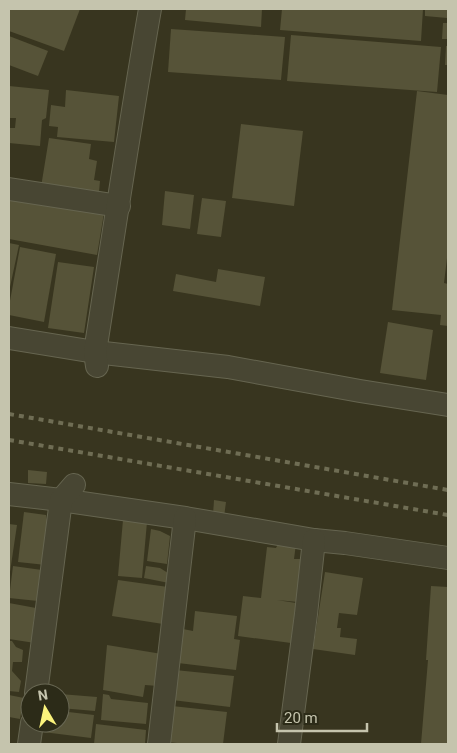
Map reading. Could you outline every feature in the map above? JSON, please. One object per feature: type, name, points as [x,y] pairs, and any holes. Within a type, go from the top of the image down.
[{"type":"street","points":[[96,359],[128,138],[150,9]]},
{"type":"street","points":[[9,189],[118,206]]},
{"type":"street","points":[[9,338],[96,359],[228,367],[448,405]]},
{"type":"street","points":[[9,494],[67,492],[185,518],[314,540],[448,558]]},
{"type":"street","points":[[38,683],[67,492]]},
{"type":"street","points":[[159,744],[185,518]]},
{"type":"street","points":[[289,744],[314,540]]},
{"type":"building","points":[[9,9],[80,9],[64,51],[9,31]]},
{"type":"building","points":[[186,9],[262,9],[261,27],[185,20]]},
{"type":"building","points":[[282,9],[423,9],[421,41],[280,30]]},
{"type":"building","points":[[425,9],[448,9],[447,18],[425,16]]},
{"type":"building","points":[[443,23],[448,23],[448,39],[442,39]]},
{"type":"building","points":[[171,29],[285,37],[281,80],[168,72]]},
{"type":"building","points":[[291,35],[441,47],[437,92],[287,81]]},
{"type":"building","points":[[9,36],[48,51],[38,76],[9,65]]},
{"type":"building","points":[[446,46],[448,46],[448,65],[445,65]]},
{"type":"building","points":[[9,86],[49,90],[46,118],[42,120],[40,146],[9,143],[9,128],[15,128],[16,118],[9,118]]},
{"type":"building","points":[[66,90],[119,96],[114,142],[57,137],[58,127],[49,126],[51,105],[65,107]]},
{"type":"building","points":[[417,91],[448,95],[448,250],[444,283],[448,284],[448,326],[440,325],[441,315],[392,310]]},
{"type":"building","points":[[241,124],[303,131],[294,206],[232,198]]},
{"type":"building","points":[[49,138],[91,144],[89,159],[97,161],[94,180],[100,181],[99,192],[41,187]]},
{"type":"building","points":[[165,191],[194,195],[190,229],[162,225]]},
{"type":"building","points":[[9,195],[104,213],[97,255],[9,239]]},
{"type":"building","points":[[202,198],[226,201],[221,237],[197,234]]},
{"type":"building","points":[[9,243],[19,245],[10,287],[9,287]]},
{"type":"building","points":[[20,247],[56,254],[44,322],[9,315]]},
{"type":"building","points":[[58,262],[94,267],[84,333],[48,328]]},
{"type":"building","points":[[218,269],[265,277],[260,306],[173,291],[176,274],[216,282]]},
{"type":"building","points":[[388,322],[433,330],[426,380],[380,373]]},
{"type":"building","points":[[28,470],[47,472],[46,484],[28,483]]},
{"type":"building","points":[[214,500],[226,502],[224,517],[213,515]]},
{"type":"building","points":[[24,512],[46,515],[49,532],[46,565],[18,562]]},
{"type":"building","points":[[123,520],[147,522],[142,578],[118,576]]},
{"type":"building","points":[[9,524],[17,525],[10,572],[9,572]]},
{"type":"building","points":[[151,529],[170,536],[167,564],[147,561]]},
{"type":"building","points":[[279,542],[296,544],[294,559],[303,559],[298,602],[277,600],[296,603],[291,643],[238,636],[243,596],[261,598],[267,547],[276,548]]},
{"type":"building","points":[[13,566],[42,570],[38,601],[9,598]]},
{"type":"building","points":[[146,566],[160,568],[168,573],[169,583],[144,578]]},
{"type":"building","points":[[325,572],[363,578],[357,615],[339,613],[337,628],[341,628],[340,637],[357,639],[355,655],[313,649]]},
{"type":"building","points":[[118,580],[168,587],[163,624],[112,616]]},
{"type":"building","points":[[431,586],[448,587],[448,744],[421,744],[428,660],[426,660]]},
{"type":"building","points":[[9,603],[36,608],[33,624],[36,627],[35,643],[9,639]]},
{"type":"building","points":[[195,611],[237,616],[234,639],[240,640],[236,670],[178,663],[183,629],[193,631]]},
{"type":"building","points":[[9,641],[12,641],[16,647],[23,650],[22,662],[13,662],[12,671],[21,681],[19,692],[9,691]]},
{"type":"building","points":[[107,645],[162,654],[158,686],[145,685],[143,697],[103,690]]},
{"type":"building","points":[[175,670],[234,676],[230,707],[172,700]]},
{"type":"building","points":[[103,694],[109,695],[111,699],[148,703],[146,724],[101,720]]},
{"type":"building","points":[[9,695],[20,697],[20,719],[9,717]]},
{"type":"building","points":[[70,695],[97,697],[95,711],[70,709]]},
{"type":"building","points":[[172,706],[227,712],[223,744],[167,742]]},
{"type":"building","points":[[70,712],[94,715],[91,738],[51,733],[70,733]]},
{"type":"building","points":[[96,724],[146,730],[145,744],[94,744]]},
{"type":"railway","points":[[9,414],[448,490]]},
{"type":"railway","points":[[9,440],[448,515]]}]
